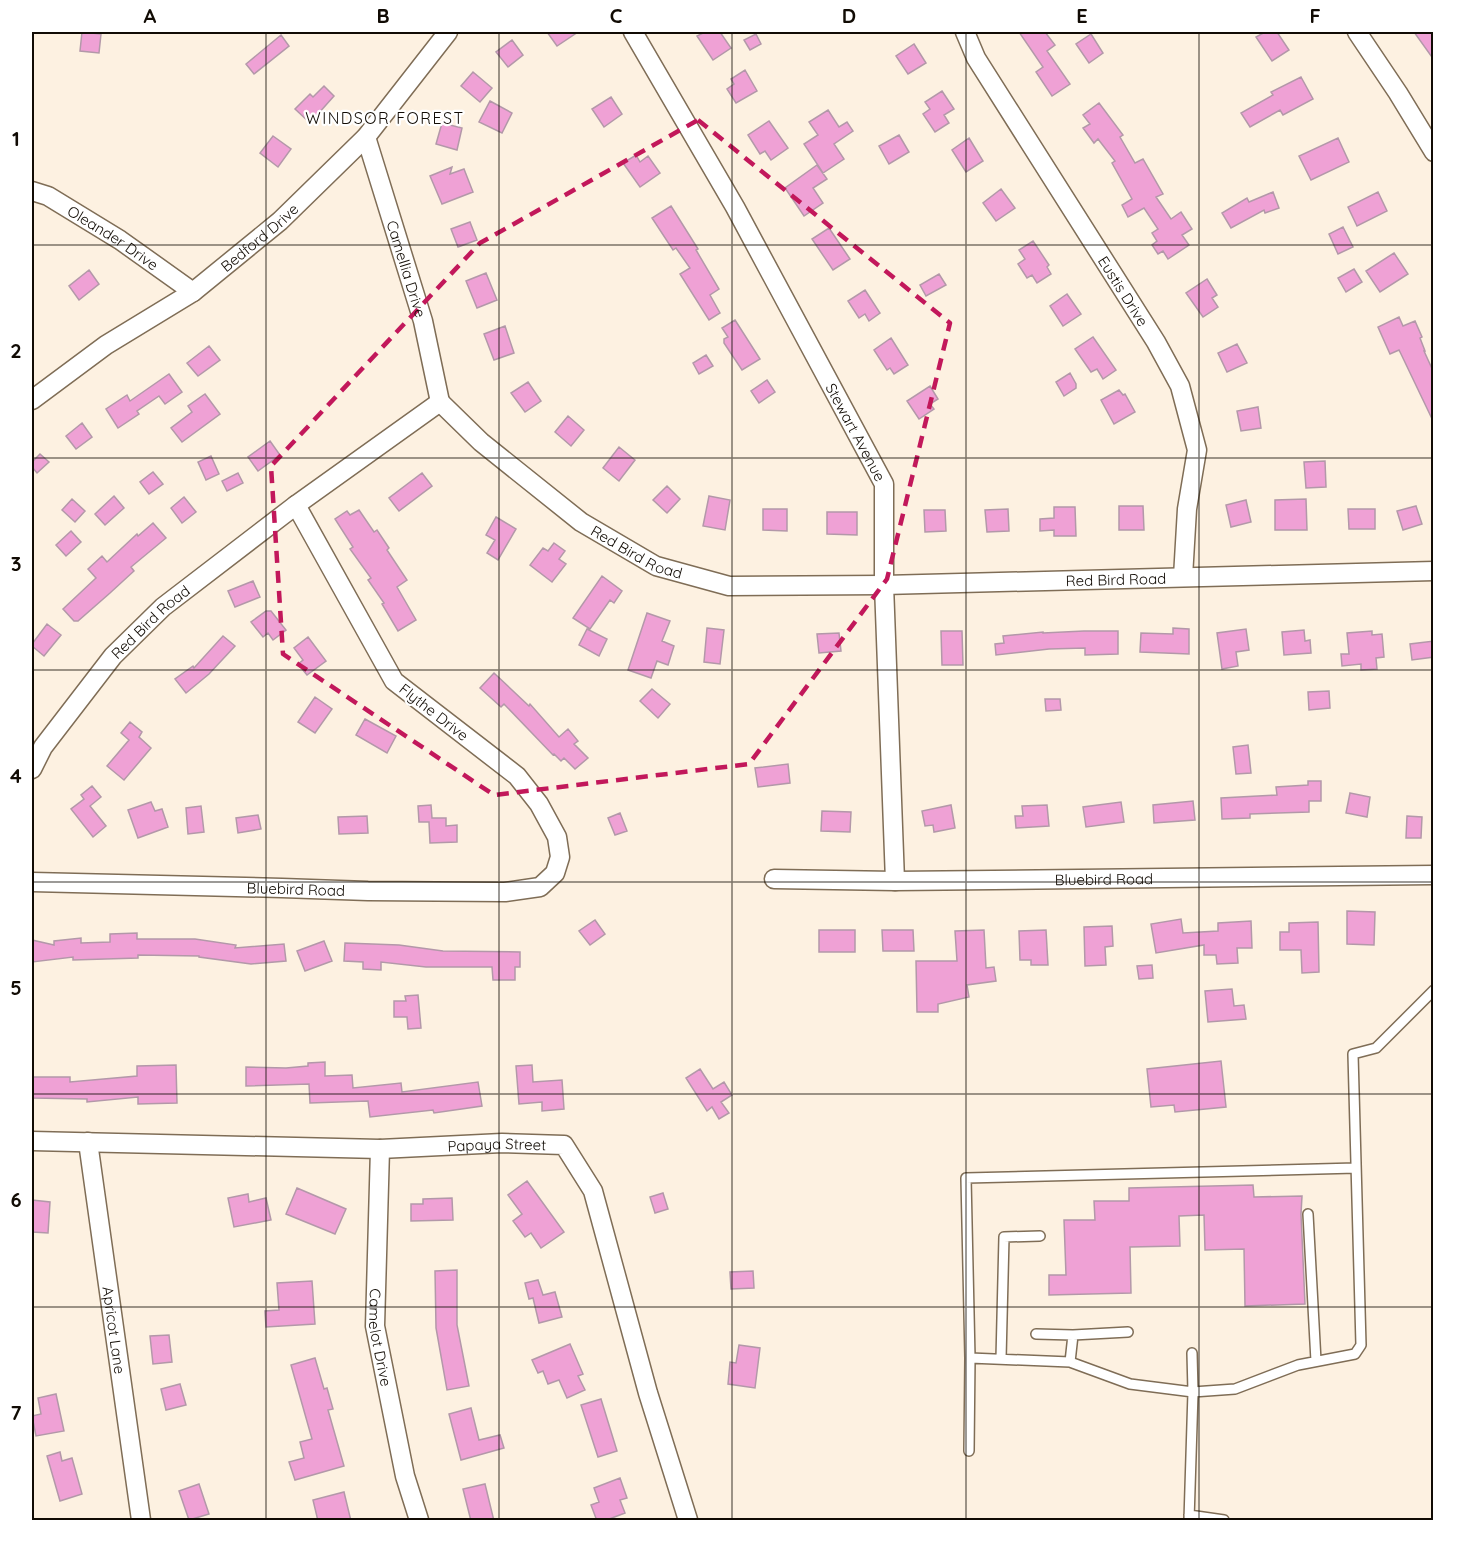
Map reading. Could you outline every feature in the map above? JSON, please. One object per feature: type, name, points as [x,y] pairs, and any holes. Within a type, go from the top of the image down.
[{"type":"street","name":"Bedford Drive","points":[[32,400],[106,345],[194,292],[280,221],[366,137],[448,32]]},
{"type":"street","name":"Stewart Avenue","points":[[633,32],[735,207],[884,484],[884,585],[895,881]]},
{"type":"street","name":"Eustis Drive","points":[[965,32],[976,58],[1156,342],[1180,386],[1197,450],[1187,509],[1183,577]]},
{"type":"street","points":[[1357,32],[1398,93],[1434,153]]},
{"type":"street","name":"Camellia Drive","points":[[366,137],[423,321],[440,402]]},
{"type":"street","name":"Oleander Drive","points":[[32,191],[48,196],[120,240],[194,292]]},
{"type":"street","name":"Red Bird Road","points":[[32,769],[43,747],[113,656],[163,607],[296,505],[440,402],[481,442],[580,522],[656,566],[729,586],[884,585],[1434,571]]},
{"type":"street","name":"Flythe Drive","points":[[296,505],[394,681],[517,776],[539,804],[557,837],[560,856],[555,873]]},
{"type":"street","name":"Bluebird Road","points":[[32,882],[368,891],[505,892],[540,887],[555,873]]},
{"type":"street","name":"Bluebird Road","points":[[774,879],[895,881],[1434,875]]},
{"type":"street","name":"Papaya Street","points":[[32,1141],[380,1149],[502,1143],[564,1145],[593,1191],[648,1394],[688,1521]]},
{"type":"street","name":"Apricot Lane","points":[[88,1142],[141,1521]]},
{"type":"street","name":"Camelot Drive","points":[[380,1149],[375,1326],[405,1476],[419,1521]]},
{"type":"lane","points":[[970,1358],[1070,1362],[1130,1384],[1193,1392],[1235,1389],[1298,1365],[1355,1354],[1361,1346],[1353,1054],[1376,1048],[1434,990]]},
{"type":"lane","points":[[969,1451],[970,1358],[966,1178],[1356,1168]]},
{"type":"lane","points":[[1308,1214],[1316,1361]]},
{"type":"lane","points":[[1001,1359],[1004,1237],[1040,1236]]},
{"type":"lane","points":[[1036,1334],[1073,1335],[1128,1332]]},
{"type":"lane","points":[[1070,1362],[1073,1335]]},
{"type":"lane","points":[[1192,1353],[1189,1518],[1224,1521]]},
{"type":"highlighted area","points":[[698,120],[950,323],[887,579],[749,764],[494,795],[283,654],[271,466],[480,243]]},
{"type":"building","points":[[82,32],[101,34],[99,53],[80,51]]},
{"type":"building","points":[[547,32],[578,32],[557,46]]},
{"type":"building","points":[[705,32],[720,32],[731,48],[713,60],[697,36]]},
{"type":"building","points":[[1019,32],[1045,32],[1055,45],[1047,51],[1070,84],[1052,96],[1036,72],[1043,67]]},
{"type":"building","points":[[1265,32],[1277,32],[1289,50],[1272,61],[1256,37]]},
{"type":"building","points":[[1414,32],[1434,32],[1434,60]]},
{"type":"building","points":[[756,34],[761,44],[750,50],[744,40]]},
{"type":"building","points":[[1091,34],[1103,53],[1089,63],[1076,44]]},
{"type":"building","points":[[281,35],[289,46],[254,74],[246,64]]},
{"type":"building","points":[[512,40],[523,55],[508,67],[496,52]]},
{"type":"building","points":[[914,44],[926,63],[908,74],[896,56]]},
{"type":"building","points":[[745,70],[757,91],[736,103],[727,89],[734,84],[731,79]]},
{"type":"building","points":[[473,72],[492,88],[480,102],[461,86]]},
{"type":"building","points":[[1301,77],[1313,99],[1283,115],[1280,110],[1250,127],[1241,113],[1273,95],[1271,92]]},
{"type":"building","points":[[324,86],[334,96],[310,123],[295,109],[310,94],[313,97]]},
{"type":"building","points":[[942,91],[954,109],[944,115],[949,123],[935,132],[923,114],[930,109],[925,102]]},
{"type":"building","points":[[611,97],[622,114],[604,127],[592,109]]},
{"type":"building","points":[[490,101],[512,113],[502,133],[479,122]]},
{"type":"building","points":[[1099,103],[1123,135],[1120,137],[1135,163],[1143,159],[1163,194],[1156,197],[1171,219],[1181,212],[1192,229],[1182,235],[1189,245],[1168,259],[1163,251],[1158,254],[1152,245],[1157,241],[1152,233],[1158,229],[1144,208],[1128,217],[1122,205],[1132,199],[1112,163],[1115,161],[1098,139],[1094,143],[1083,128],[1090,124],[1083,115]]},
{"type":"building","points":[[828,110],[839,127],[847,122],[853,131],[834,144],[844,159],[823,173],[804,144],[818,135],[809,122]]},
{"type":"building","points":[[769,121],[788,148],[771,160],[765,151],[760,154],[748,135]]},
{"type":"building","points":[[442,123],[462,128],[457,150],[436,144]]},
{"type":"building","points":[[899,135],[909,152],[889,164],[879,146]]},
{"type":"building","points":[[273,136],[291,149],[278,167],[260,153]]},
{"type":"building","points":[[969,138],[983,161],[966,172],[952,150]]},
{"type":"building","points":[[1338,138],[1349,162],[1311,180],[1299,156]]},
{"type":"building","points":[[636,155],[640,162],[648,156],[660,173],[640,187],[623,163]]},
{"type":"building","points":[[817,165],[827,179],[813,188],[823,203],[804,216],[785,188]]},
{"type":"building","points":[[452,167],[450,174],[464,169],[473,192],[442,204],[430,176]]},
{"type":"building","points":[[1001,189],[1015,208],[996,221],[983,203]]},
{"type":"building","points":[[1273,192],[1279,208],[1265,213],[1264,210],[1231,228],[1222,213],[1247,198],[1249,202]]},
{"type":"building","points":[[1378,192],[1387,211],[1357,226],[1348,207]]},
{"type":"building","points":[[671,206],[698,249],[696,250],[719,289],[710,295],[720,313],[709,320],[680,274],[690,268],[676,248],[673,250],[652,218]]},
{"type":"building","points":[[470,222],[477,240],[458,247],[451,229]]},
{"type":"building","points":[[1343,227],[1353,247],[1338,254],[1329,234]]},
{"type":"building","points":[[829,228],[850,259],[833,270],[812,239]]},
{"type":"building","points":[[1033,241],[1049,265],[1047,267],[1051,274],[1037,283],[1032,275],[1027,278],[1018,264],[1025,259],[1019,250]]},
{"type":"building","points":[[1394,253],[1408,274],[1380,292],[1366,271]]},
{"type":"building","points":[[1354,269],[1362,282],[1346,292],[1338,278]]},
{"type":"building","points":[[89,270],[99,284],[79,300],[69,286]]},
{"type":"building","points":[[486,273],[497,300],[477,308],[466,281]]},
{"type":"building","points":[[939,274],[946,285],[926,296],[920,285]]},
{"type":"building","points":[[1207,279],[1217,295],[1212,298],[1218,307],[1203,317],[1186,293]]},
{"type":"building","points":[[865,290],[880,313],[869,321],[865,314],[859,318],[848,301]]},
{"type":"building","points":[[1067,294],[1081,314],[1063,326],[1050,306]]},
{"type":"building","points":[[1399,317],[1403,326],[1415,321],[1422,337],[1420,338],[1424,351],[1434,373],[1434,423],[1399,350],[1390,354],[1378,327]]},
{"type":"building","points":[[735,320],[760,359],[742,370],[724,343],[724,339],[728,337],[722,328]]},
{"type":"building","points":[[505,326],[514,353],[494,360],[484,334]]},
{"type":"building","points":[[1093,337],[1116,370],[1103,379],[1097,369],[1091,372],[1075,349]]},
{"type":"building","points":[[891,338],[908,365],[894,374],[890,368],[887,370],[874,350]]},
{"type":"building","points":[[1237,344],[1247,363],[1227,372],[1218,353]]},
{"type":"building","points":[[209,346],[220,360],[198,376],[187,363]]},
{"type":"building","points":[[706,355],[713,366],[699,374],[693,363]]},
{"type":"building","points":[[1070,373],[1076,388],[1064,396],[1056,382]]},
{"type":"building","points":[[169,374],[182,392],[165,404],[159,396],[137,411],[139,414],[118,428],[106,409],[127,395],[130,401]]},
{"type":"building","points":[[767,380],[775,392],[759,403],[751,391]]},
{"type":"building","points":[[528,382],[541,401],[525,412],[511,393]]},
{"type":"building","points":[[930,386],[938,399],[930,404],[934,409],[919,419],[907,401]]},
{"type":"building","points":[[1119,390],[1123,395],[1125,394],[1135,412],[1114,424],[1101,400]]},
{"type":"building","points":[[205,394],[220,414],[182,442],[171,428],[192,412],[188,406]]},
{"type":"building","points":[[1258,407],[1261,428],[1241,431],[1237,411]]},
{"type":"building","points":[[568,416],[584,430],[571,446],[555,432]]},
{"type":"building","points":[[82,423],[92,437],[76,449],[66,436]]},
{"type":"building","points":[[270,441],[280,455],[258,471],[248,457]]},
{"type":"building","points":[[619,447],[635,460],[619,481],[603,468]]},
{"type":"building","points":[[40,454],[49,462],[37,473],[32,467],[32,462]]},
{"type":"building","points":[[211,456],[219,474],[206,480],[198,462]]},
{"type":"building","points":[[1325,461],[1326,487],[1306,488],[1304,462]]},
{"type":"building","points":[[153,472],[163,484],[149,494],[140,482]]},
{"type":"building","points":[[238,473],[243,483],[227,491],[222,481]]},
{"type":"building","points":[[422,473],[432,486],[399,511],[389,498]]},
{"type":"building","points":[[667,486],[680,499],[667,513],[653,500]]},
{"type":"building","points":[[114,496],[124,508],[105,525],[95,514]]},
{"type":"building","points":[[709,496],[730,500],[725,530],[703,526]]},
{"type":"building","points":[[184,497],[196,512],[182,523],[171,508]]},
{"type":"building","points":[[72,499],[85,511],[75,522],[62,510]]},
{"type":"building","points":[[1306,499],[1307,530],[1275,530],[1275,500]]},
{"type":"building","points":[[1246,500],[1251,522],[1231,527],[1226,505]]},
{"type":"building","points":[[1119,506],[1143,506],[1144,530],[1119,530]]},
{"type":"building","points":[[1416,506],[1422,524],[1403,530],[1397,511]]},
{"type":"building","points":[[1054,507],[1075,507],[1076,536],[1054,536],[1054,530],[1040,531],[1040,519],[1054,518]]},
{"type":"building","points":[[763,509],[787,509],[787,531],[763,530]]},
{"type":"building","points":[[1008,509],[1009,531],[987,532],[985,510]]},
{"type":"building","points":[[1348,509],[1375,509],[1375,529],[1349,529]]},
{"type":"building","points":[[359,510],[374,532],[377,530],[407,580],[397,587],[416,620],[398,631],[382,604],[384,603],[368,580],[371,578],[350,549],[353,547],[335,519],[347,511],[350,515]]},
{"type":"building","points":[[924,510],[945,510],[946,531],[925,532]]},
{"type":"building","points":[[827,512],[857,512],[857,535],[827,534]]},
{"type":"building","points":[[496,517],[516,529],[498,560],[487,553],[495,540],[486,535]]},
{"type":"building","points":[[153,523],[166,538],[131,567],[134,571],[110,593],[78,621],[74,621],[63,609],[96,578],[88,569],[102,556],[107,562],[137,534],[138,536]]},
{"type":"building","points":[[71,531],[81,542],[66,556],[56,545]]},
{"type":"building","points":[[554,543],[565,551],[559,559],[566,564],[552,582],[530,565],[543,548],[548,551]]},
{"type":"building","points":[[602,576],[622,591],[614,603],[610,600],[590,629],[573,618]]},
{"type":"building","points":[[253,581],[260,597],[235,607],[228,591]]},
{"type":"building","points":[[266,611],[271,611],[286,630],[273,640],[268,633],[263,637],[251,622]]},
{"type":"building","points":[[647,613],[670,621],[662,641],[674,646],[668,665],[657,661],[651,678],[628,670]]},
{"type":"building","points":[[47,624],[61,635],[44,656],[32,644]]},
{"type":"building","points":[[707,628],[724,630],[720,664],[704,662]]},
{"type":"building","points":[[1173,628],[1189,629],[1189,654],[1140,652],[1141,633],[1173,634]]},
{"type":"building","points":[[587,629],[607,639],[599,656],[579,645]]},
{"type":"building","points":[[1246,629],[1249,650],[1236,652],[1238,666],[1222,669],[1217,633]]},
{"type":"building","points":[[1304,630],[1305,641],[1310,640],[1311,653],[1284,655],[1282,632]]},
{"type":"building","points":[[941,631],[962,631],[963,665],[942,665]]},
{"type":"building","points":[[1118,631],[1118,654],[1085,655],[1085,648],[1049,649],[996,655],[995,644],[1004,643],[1003,636]]},
{"type":"building","points":[[1372,631],[1372,635],[1382,634],[1384,657],[1376,658],[1377,669],[1361,670],[1361,664],[1342,666],[1341,654],[1349,654],[1347,633]]},
{"type":"building","points":[[839,633],[841,651],[819,653],[817,634]]},
{"type":"building","points":[[223,636],[235,646],[209,674],[186,693],[175,679],[193,666],[194,668]]},
{"type":"building","points":[[308,637],[326,661],[307,675],[298,664],[303,660],[294,648]]},
{"type":"building","points":[[1434,641],[1434,657],[1412,660],[1410,644]]},
{"type":"building","points":[[494,673],[529,706],[530,704],[559,737],[568,729],[578,741],[574,744],[588,758],[575,769],[564,758],[561,761],[553,755],[504,704],[501,707],[480,688]]},
{"type":"building","points":[[652,689],[670,704],[658,718],[640,701]]},
{"type":"building","points":[[1329,691],[1330,708],[1309,710],[1308,692]]},
{"type":"building","points":[[315,697],[332,709],[315,733],[298,722]]},
{"type":"building","points":[[1045,699],[1060,699],[1061,710],[1046,711]]},
{"type":"building","points":[[365,719],[396,736],[387,753],[356,735]]},
{"type":"building","points":[[130,722],[142,732],[139,737],[151,748],[124,780],[107,766],[129,740],[121,733]]},
{"type":"building","points":[[1248,745],[1251,773],[1236,774],[1233,747]]},
{"type":"building","points":[[788,764],[790,783],[758,787],[755,768]]},
{"type":"building","points":[[1308,781],[1321,781],[1321,801],[1309,801],[1309,812],[1250,814],[1250,818],[1222,819],[1221,798],[1277,795],[1276,787],[1308,785]]},
{"type":"building","points":[[92,786],[101,797],[90,806],[106,826],[93,837],[71,809],[84,799],[81,795]]},
{"type":"building","points":[[1350,793],[1370,797],[1367,817],[1346,813]]},
{"type":"building","points":[[1193,801],[1195,820],[1154,823],[1153,805]]},
{"type":"building","points":[[151,802],[155,811],[162,809],[168,827],[138,838],[128,810]]},
{"type":"building","points":[[1121,802],[1124,822],[1086,827],[1083,807]]},
{"type":"building","points":[[431,805],[432,818],[446,818],[446,826],[457,825],[457,842],[430,843],[429,822],[419,822],[418,806]]},
{"type":"building","points":[[951,805],[955,828],[934,832],[933,825],[925,826],[922,811]]},
{"type":"building","points":[[1047,805],[1049,826],[1016,828],[1015,816],[1023,816],[1022,806]]},
{"type":"building","points":[[201,806],[204,832],[188,834],[186,808]]},
{"type":"building","points":[[822,811],[851,812],[850,832],[821,831]]},
{"type":"building","points":[[620,813],[627,831],[615,835],[608,818]]},
{"type":"building","points":[[258,815],[261,829],[238,833],[236,818]]},
{"type":"building","points":[[367,816],[368,833],[339,834],[338,817]]},
{"type":"building","points":[[1407,816],[1422,817],[1421,838],[1406,838]]},
{"type":"building","points":[[1347,911],[1375,912],[1374,945],[1347,944]]},
{"type":"building","points":[[1181,919],[1183,933],[1218,931],[1218,923],[1251,921],[1252,948],[1237,948],[1238,963],[1217,964],[1216,955],[1204,955],[1204,945],[1156,953],[1151,924]]},
{"type":"building","points":[[595,920],[605,934],[590,945],[579,931]]},
{"type":"building","points":[[1318,922],[1319,972],[1302,973],[1301,950],[1280,950],[1280,932],[1289,932],[1289,923]]},
{"type":"building","points":[[1112,926],[1113,946],[1105,947],[1106,965],[1085,966],[1084,927]]},
{"type":"building","points":[[819,930],[855,930],[855,952],[819,952]]},
{"type":"building","points":[[882,930],[913,930],[914,951],[883,951]]},
{"type":"building","points":[[984,930],[986,968],[994,967],[996,981],[967,985],[969,997],[938,1004],[938,1012],[917,1012],[916,961],[957,961],[955,931]]},
{"type":"building","points":[[1046,930],[1048,965],[1031,965],[1031,960],[1020,960],[1019,931]]},
{"type":"building","points":[[137,933],[137,939],[195,939],[236,945],[235,948],[284,944],[286,961],[251,964],[199,956],[138,955],[138,958],[73,960],[73,957],[32,962],[32,940],[54,945],[54,941],[81,938],[81,943],[110,942],[110,934]]},
{"type":"building","points":[[324,941],[332,961],[305,971],[297,951]]},
{"type":"building","points":[[345,943],[399,945],[443,951],[520,952],[520,967],[515,967],[515,980],[493,980],[492,967],[426,967],[381,962],[381,970],[363,969],[363,962],[344,961]]},
{"type":"building","points":[[1152,965],[1153,978],[1139,979],[1137,966]]},
{"type":"building","points":[[1232,989],[1234,1006],[1244,1005],[1246,1019],[1208,1022],[1205,991]]},
{"type":"building","points":[[418,995],[421,1028],[408,1029],[407,1017],[394,1017],[394,1001],[406,1001],[405,996]]},
{"type":"building","points":[[1221,1061],[1226,1107],[1175,1112],[1174,1105],[1151,1107],[1147,1069]]},
{"type":"building","points":[[325,1062],[325,1076],[352,1075],[353,1088],[401,1083],[402,1092],[478,1082],[482,1106],[434,1113],[433,1110],[370,1117],[368,1101],[310,1103],[309,1084],[246,1086],[246,1067],[286,1068]]},
{"type":"building","points":[[176,1065],[177,1103],[138,1104],[138,1097],[87,1102],[87,1099],[33,1098],[33,1077],[70,1077],[70,1082],[137,1076],[137,1066]]},
{"type":"building","points":[[532,1065],[533,1082],[562,1080],[564,1109],[542,1111],[542,1102],[519,1104],[516,1066]]},
{"type":"building","points":[[700,1069],[713,1089],[724,1082],[732,1095],[721,1102],[729,1113],[719,1119],[712,1107],[707,1111],[686,1078]]},
{"type":"building","points":[[527,1181],[564,1232],[541,1248],[531,1233],[525,1237],[513,1221],[522,1214],[508,1195]]},
{"type":"building","points":[[1253,1185],[1254,1197],[1302,1196],[1305,1304],[1245,1306],[1244,1249],[1205,1250],[1204,1215],[1179,1216],[1180,1246],[1130,1247],[1131,1293],[1049,1295],[1049,1275],[1066,1275],[1064,1220],[1095,1220],[1094,1201],[1129,1201],[1129,1188]]},
{"type":"building","points":[[297,1188],[346,1209],[335,1234],[286,1214]]},
{"type":"building","points":[[663,1193],[668,1209],[655,1213],[650,1197]]},
{"type":"building","points":[[248,1194],[249,1202],[266,1198],[271,1220],[234,1227],[228,1198]]},
{"type":"building","points":[[452,1198],[453,1220],[411,1221],[411,1204],[423,1204],[423,1199]]},
{"type":"building","points":[[32,1200],[50,1202],[48,1233],[32,1232]]},
{"type":"building","points":[[457,1270],[457,1325],[469,1386],[447,1390],[436,1328],[435,1271]]},
{"type":"building","points":[[753,1271],[754,1288],[731,1289],[730,1272]]},
{"type":"building","points":[[538,1280],[543,1295],[555,1292],[562,1317],[539,1323],[533,1298],[529,1299],[525,1283]]},
{"type":"building","points":[[312,1281],[315,1324],[266,1327],[265,1311],[279,1310],[277,1283]]},
{"type":"building","points":[[169,1335],[172,1362],[153,1364],[150,1336]]},
{"type":"building","points":[[570,1344],[583,1374],[578,1376],[585,1390],[567,1398],[559,1380],[548,1384],[543,1371],[538,1373],[532,1360]]},
{"type":"building","points":[[739,1345],[760,1348],[755,1388],[728,1384],[730,1362],[736,1363]]},
{"type":"building","points":[[315,1358],[324,1389],[327,1388],[333,1409],[328,1410],[344,1466],[295,1480],[289,1462],[304,1458],[300,1442],[312,1439],[291,1365]]},
{"type":"building","points":[[180,1384],[186,1405],[166,1410],[161,1389]]},
{"type":"building","points":[[56,1394],[64,1431],[36,1436],[32,1416],[41,1414],[38,1398]]},
{"type":"building","points":[[601,1399],[617,1451],[598,1457],[581,1405]]},
{"type":"building","points":[[471,1408],[479,1440],[500,1435],[504,1448],[461,1460],[449,1414]]},
{"type":"building","points":[[60,1452],[62,1461],[72,1458],[82,1494],[60,1501],[47,1456]]},
{"type":"building","points":[[620,1478],[627,1498],[620,1500],[625,1513],[604,1521],[597,1521],[591,1505],[599,1502],[594,1488]]},
{"type":"building","points":[[199,1484],[209,1514],[189,1520],[179,1491]]},
{"type":"building","points":[[485,1484],[494,1521],[471,1521],[463,1489]]},
{"type":"building","points":[[344,1492],[351,1521],[318,1521],[313,1500]]},
{"type":"district","name":"WINDSOR FOREST","points":[[385,118]]}]
